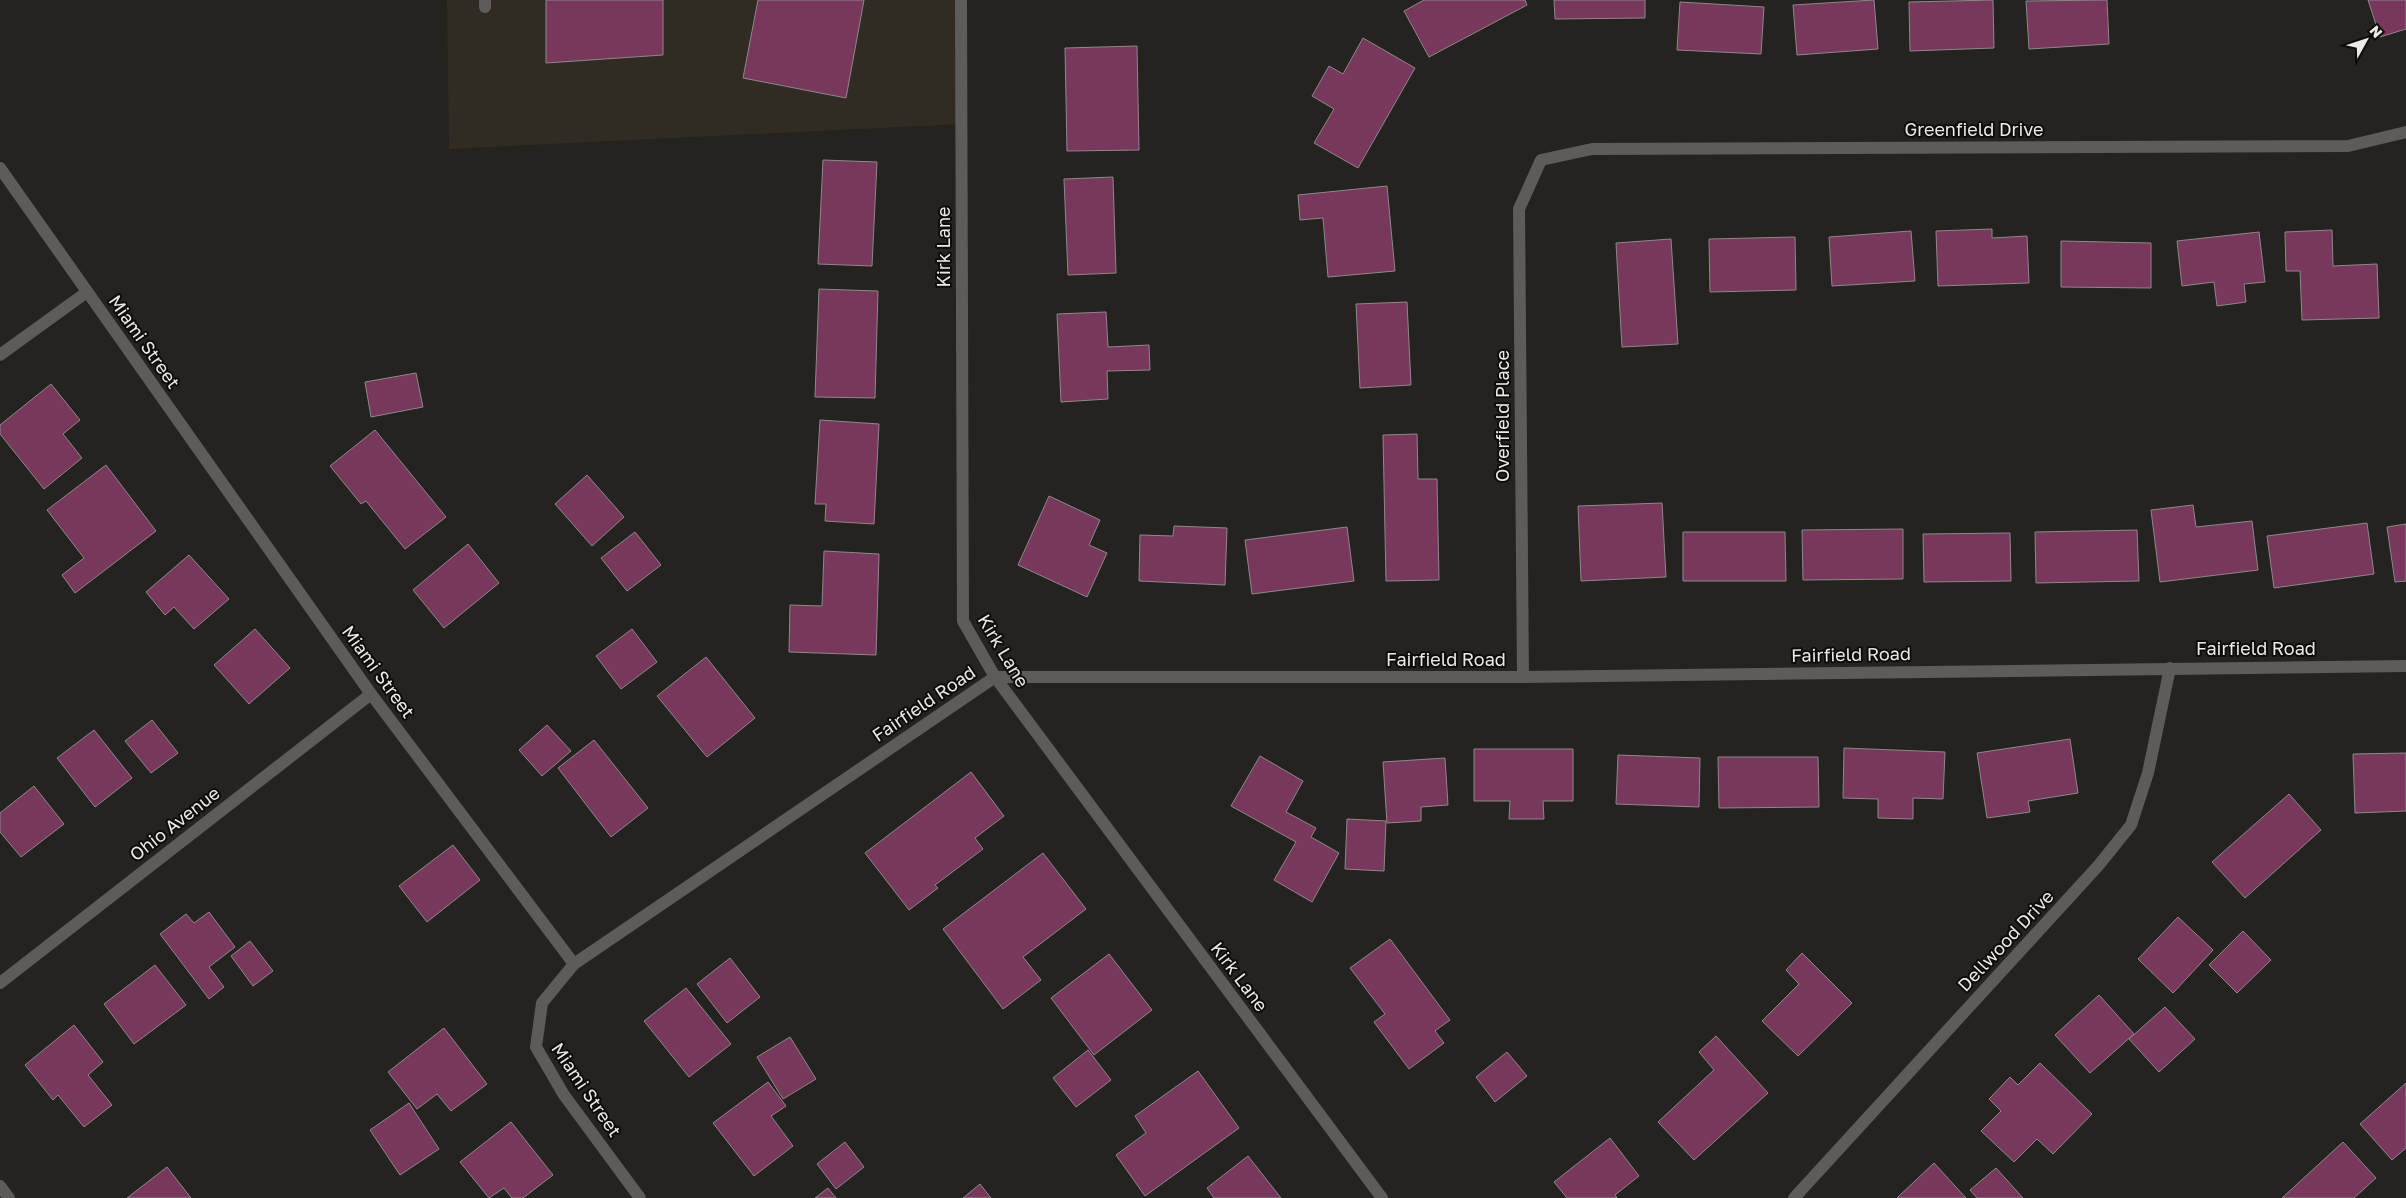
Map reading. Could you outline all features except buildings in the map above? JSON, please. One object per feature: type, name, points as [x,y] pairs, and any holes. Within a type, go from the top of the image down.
[{"type":"street","name":"Kirk Lane","points":[[960,0],[963,620],[995,677],[1382,1198]]},
{"type":"street","name":"Greenfield Drive","points":[[1541,160],[1592,149],[2348,146],[2406,132]]},
{"type":"street","name":"Overfield Place","points":[[1522,678],[1519,209],[1541,160]]},
{"type":"street","name":"Miami Street","points":[[0,168],[372,694],[574,964],[542,1003],[536,1048],[564,1095],[640,1198]]},
{"type":"street","points":[[0,355],[87,292]]},
{"type":"street","name":"Fairfield Road","points":[[574,964],[995,677],[1522,678],[2406,666]]},
{"type":"street","name":"Dellwood Drive","points":[[1794,1198],[2098,866],[2131,825],[2148,773],[2170,668]]},
{"type":"street","name":"Ohio Avenue","points":[[0,983],[372,694]]},
{"type":"street","points":[[0,1186],[9,1198]]},
{"type":"shaded area","points":[[447,0],[961,0],[961,124],[449,149]]}]
